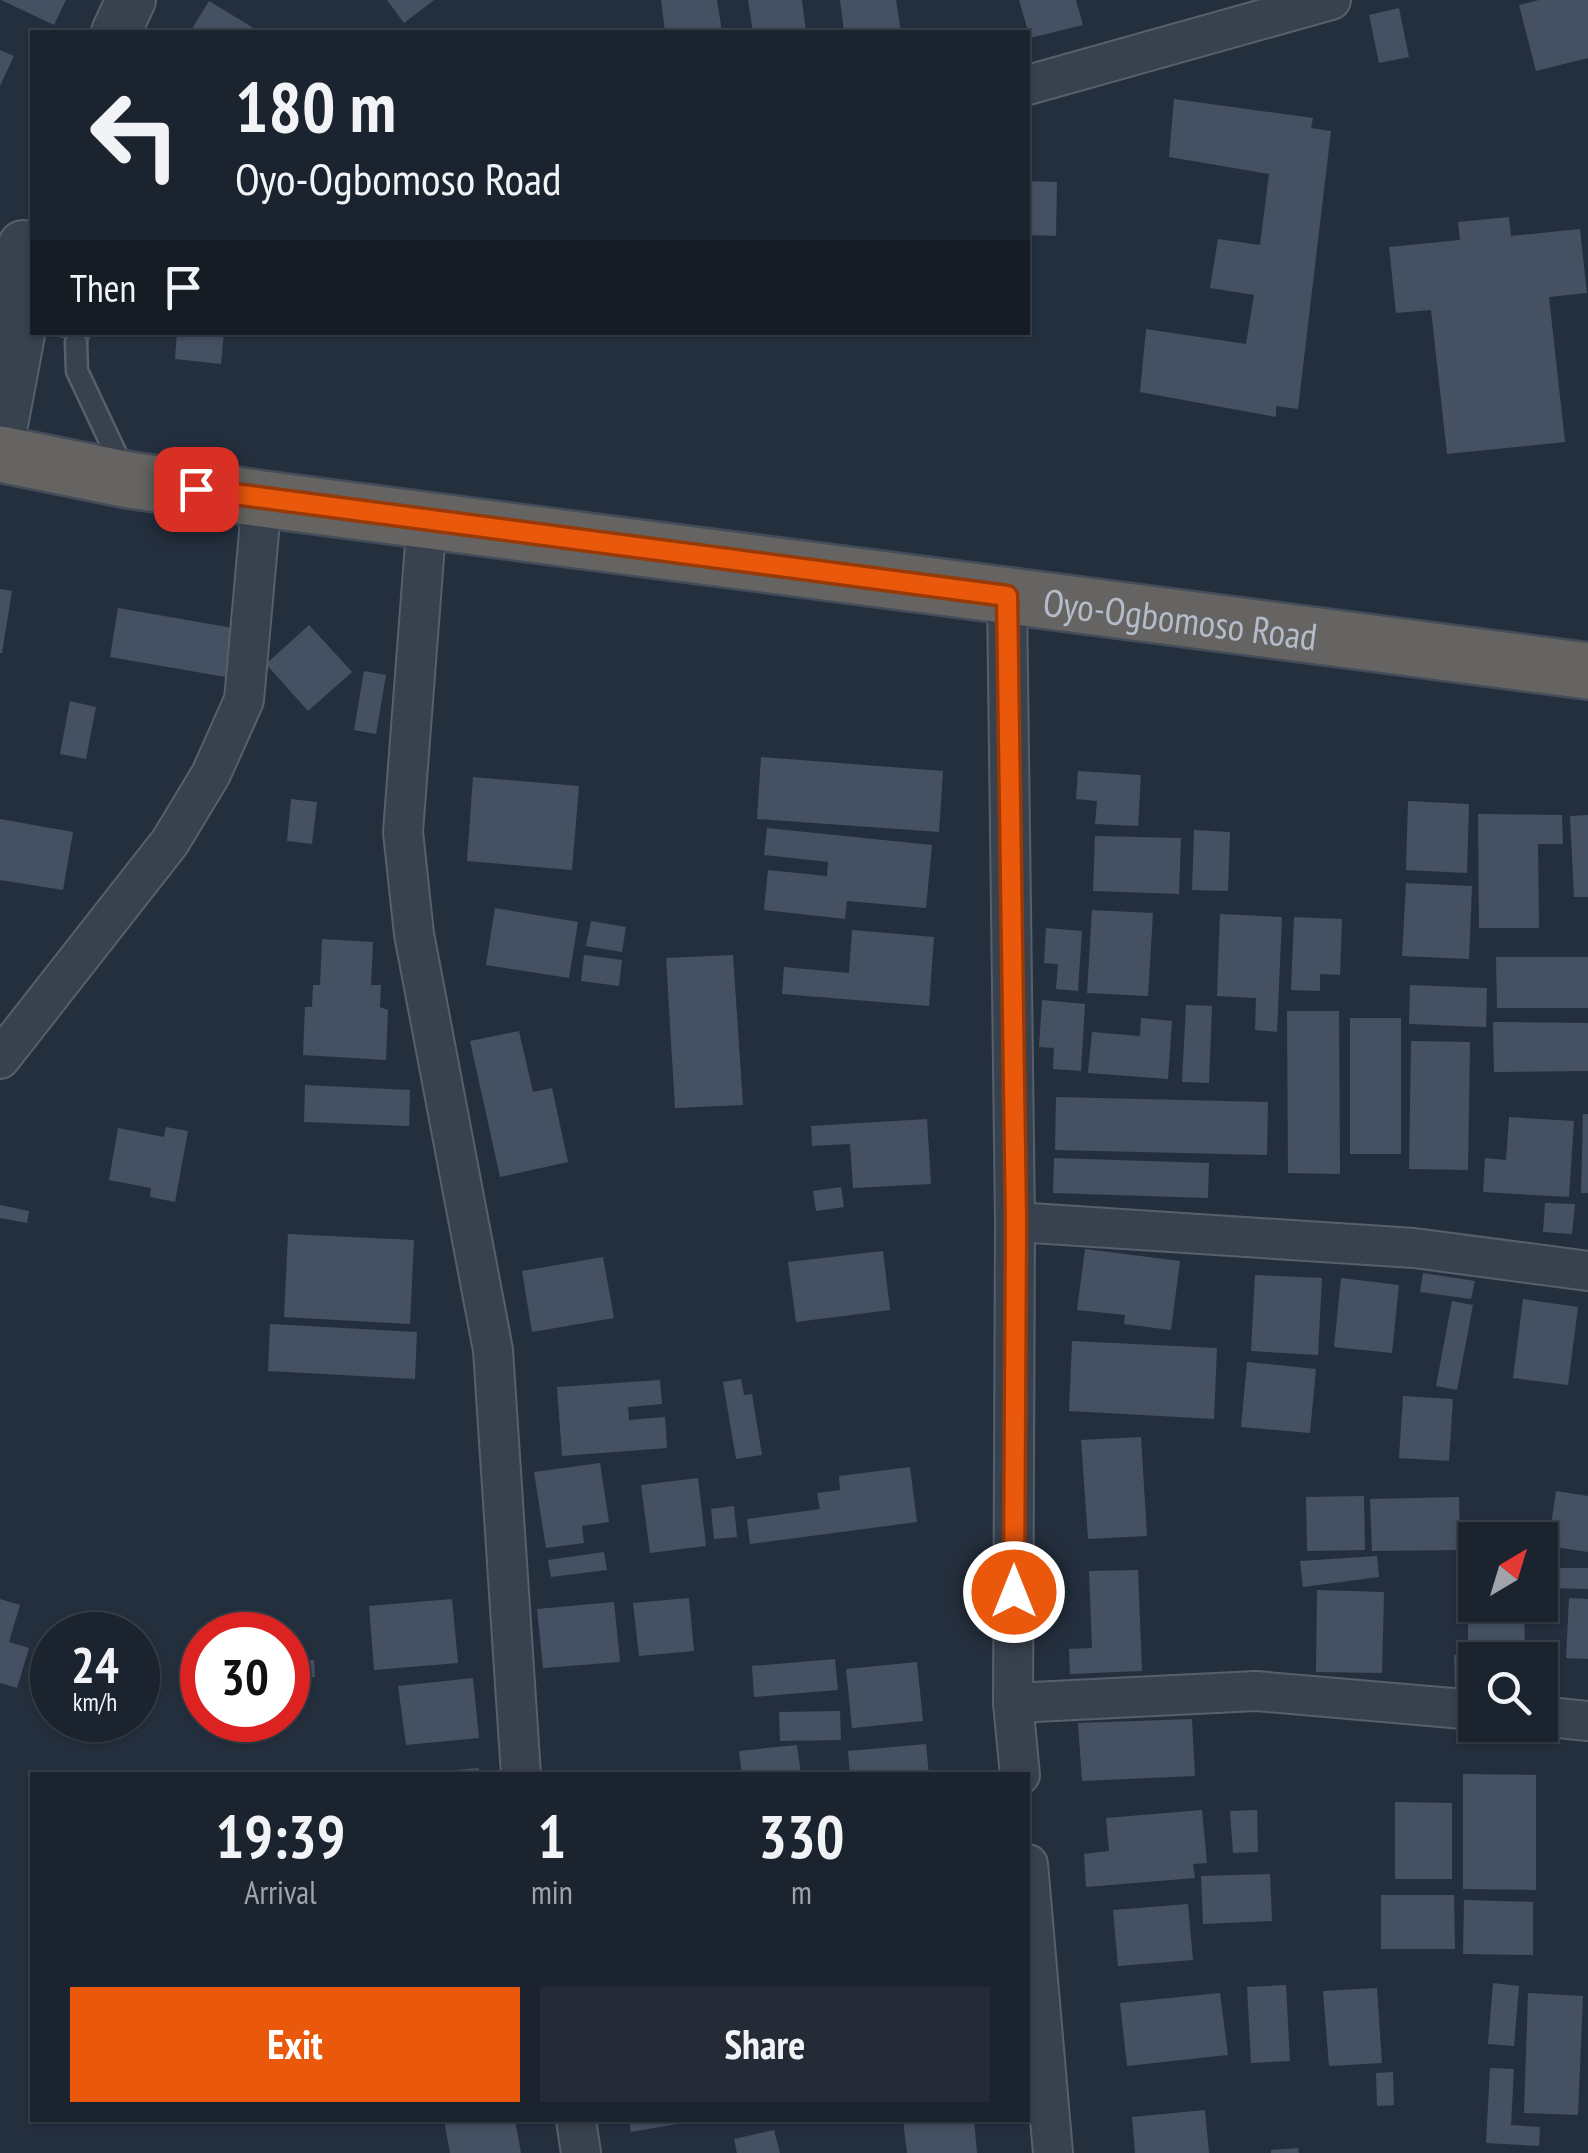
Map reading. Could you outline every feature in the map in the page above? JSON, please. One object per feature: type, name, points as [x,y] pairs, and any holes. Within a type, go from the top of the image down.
[{"type":"highway","name":"Oyo-Ogbomoso Road","points":[[0,454],[128,480],[262,499],[1588,670]]},
{"type":"street","points":[[117,30],[131,0]]},
{"type":"street","points":[[1030,84],[1330,0]]},
{"type":"street","points":[[0,441],[22,324],[19,247]]},
{"type":"street","points":[[0,1060],[170,842],[211,774],[244,700],[262,499]]},
{"type":"street","points":[[427,518],[403,832],[414,934],[493,1350],[521,1772]]},
{"type":"street","points":[[1007,596],[1016,1222],[1013,1703],[1020,1772]]},
{"type":"street","points":[[1016,1222],[1414,1248],[1588,1271]]},
{"type":"street","points":[[1013,1703],[1256,1691],[1458,1709]]},
{"type":"street","points":[[1558,1718],[1588,1720]]},
{"type":"street","points":[[1030,1887],[1053,2153]]},
{"type":"street","points":[[576,2122],[582,2153]]},
{"type":"lane","points":[[76,342],[77,370],[128,480]]},
{"type":"building","points":[[1,0],[66,0],[54,25]]},
{"type":"building","points":[[387,0],[434,0],[404,23]]},
{"type":"building","points":[[661,0],[717,0],[722,30],[665,30]]},
{"type":"building","points":[[748,0],[802,0],[806,30],[753,30]]},
{"type":"building","points":[[840,0],[896,0],[901,30],[844,30]]},
{"type":"building","points":[[1019,0],[1076,0],[1083,25],[1030,38]]},
{"type":"building","points":[[1539,0],[1588,0],[1588,58],[1536,71],[1519,5]]},
{"type":"building","points":[[209,1],[257,30],[191,30]]},
{"type":"building","points":[[1399,8],[1409,57],[1379,63],[1369,15]]},
{"type":"building","points":[[0,50],[14,56],[0,86]]},
{"type":"building","points":[[1174,99],[1313,118],[1311,128],[1331,131],[1298,409],[1276,406],[1276,417],[1140,392],[1146,329],[1246,344],[1254,295],[1210,288],[1218,239],[1260,245],[1269,174],[1169,157]]},
{"type":"building","points":[[1030,181],[1057,182],[1056,236],[1030,235]]},
{"type":"building","points":[[1509,217],[1511,236],[1580,229],[1587,293],[1549,297],[1565,442],[1447,454],[1431,310],[1396,313],[1389,247],[1460,240],[1458,222]]},
{"type":"building","points":[[54,335],[91,335],[88,345]]},
{"type":"building","points":[[177,335],[224,335],[221,364],[175,359]]},
{"type":"building","points":[[0,589],[12,591],[2,653],[0,653]]},
{"type":"building","points":[[118,608],[239,629],[231,678],[110,657]]},
{"type":"building","points":[[309,625],[352,672],[308,711],[266,664]]},
{"type":"building","points":[[364,671],[386,675],[376,734],[354,730]]},
{"type":"building","points":[[70,701],[96,707],[86,759],[60,754]]},
{"type":"building","points":[[761,757],[943,771],[939,832],[757,819]]},
{"type":"building","points":[[1078,771],[1141,775],[1138,826],[1095,824],[1097,801],[1076,799]]},
{"type":"building","points":[[473,777],[579,786],[572,870],[467,861]]},
{"type":"building","points":[[291,799],[317,802],[312,844],[287,841]]},
{"type":"building","points":[[1408,801],[1469,804],[1467,873],[1406,870]]},
{"type":"building","points":[[1478,814],[1562,815],[1563,844],[1538,844],[1539,928],[1479,928]]},
{"type":"building","points":[[1588,815],[1588,897],[1574,897],[1570,816]]},
{"type":"building","points":[[0,819],[73,832],[63,890],[0,880]]},
{"type":"building","points":[[767,828],[932,845],[926,908],[847,901],[845,919],[764,910],[768,870],[827,876],[828,862],[764,855]]},
{"type":"building","points":[[1194,830],[1230,832],[1228,891],[1192,890]]},
{"type":"building","points":[[1095,836],[1181,838],[1179,894],[1093,891]]},
{"type":"building","points":[[1406,883],[1472,886],[1469,959],[1402,956]]},
{"type":"building","points":[[495,908],[578,922],[569,978],[486,965]]},
{"type":"building","points":[[1092,910],[1153,913],[1148,996],[1087,993]]},
{"type":"building","points":[[1220,914],[1282,917],[1277,1032],[1255,1030],[1256,998],[1217,996]]},
{"type":"building","points":[[1294,917],[1342,919],[1340,975],[1320,974],[1320,991],[1291,990]]},
{"type":"building","points":[[591,921],[626,927],[622,952],[586,946]]},
{"type":"building","points":[[1046,928],[1082,931],[1078,991],[1056,989],[1058,964],[1044,963]]},
{"type":"building","points":[[852,930],[934,937],[929,1006],[782,994],[784,967],[849,973]]},
{"type":"building","points":[[322,939],[373,942],[371,985],[381,985],[380,1007],[388,1010],[386,1060],[303,1055],[305,1007],[312,1007],[313,985],[320,985]]},
{"type":"building","points":[[584,955],[622,960],[619,986],[581,981]]},
{"type":"building","points":[[733,955],[743,1105],[675,1108],[666,958]]},
{"type":"building","points":[[1496,957],[1588,957],[1588,1008],[1497,1008]]},
{"type":"building","points":[[1410,985],[1487,988],[1486,1027],[1409,1024]]},
{"type":"building","points":[[1042,1000],[1085,1004],[1081,1071],[1053,1069],[1054,1048],[1039,1047]]},
{"type":"building","points":[[1186,1005],[1212,1006],[1209,1083],[1182,1082]]},
{"type":"building","points":[[1287,1011],[1339,1011],[1340,1174],[1288,1173]]},
{"type":"building","points":[[1141,1018],[1172,1021],[1168,1079],[1088,1073],[1092,1032],[1140,1036]]},
{"type":"building","points":[[1350,1018],[1401,1018],[1401,1154],[1350,1154]]},
{"type":"building","points":[[1493,1022],[1588,1023],[1588,1071],[1494,1072]]},
{"type":"building","points":[[519,1031],[533,1092],[552,1088],[568,1162],[500,1177],[470,1041]]},
{"type":"building","points":[[1411,1041],[1470,1042],[1468,1170],[1409,1169]]},
{"type":"building","points":[[305,1085],[410,1090],[409,1126],[304,1122]]},
{"type":"building","points":[[1056,1097],[1268,1102],[1267,1155],[1055,1150]]},
{"type":"building","points":[[1583,1114],[1588,1114],[1588,1193],[1581,1193]]},
{"type":"building","points":[[1509,1117],[1574,1121],[1569,1197],[1483,1192],[1485,1158],[1506,1160]]},
{"type":"building","points":[[927,1119],[931,1184],[853,1188],[850,1144],[812,1146],[811,1126]]},
{"type":"building","points":[[166,1127],[188,1131],[175,1202],[150,1197],[151,1188],[109,1180],[118,1128],[164,1137]]},
{"type":"building","points":[[1054,1158],[1209,1163],[1208,1198],[1053,1193]]},
{"type":"building","points":[[841,1187],[844,1207],[816,1211],[813,1191]]},
{"type":"building","points":[[1545,1203],[1575,1204],[1572,1234],[1543,1232]]},
{"type":"building","points":[[0,1205],[29,1211],[27,1223],[0,1218]]},
{"type":"building","points":[[288,1234],[414,1240],[410,1324],[284,1317]]},
{"type":"building","points":[[1085,1249],[1180,1261],[1171,1330],[1124,1324],[1125,1315],[1077,1310]]},
{"type":"building","points":[[883,1251],[890,1310],[796,1322],[788,1262]]},
{"type":"building","points":[[603,1257],[614,1318],[532,1332],[522,1271]]},
{"type":"building","points":[[1423,1273],[1475,1281],[1471,1299],[1420,1292]]},
{"type":"building","points":[[1255,1275],[1322,1278],[1318,1355],[1251,1351]]},
{"type":"building","points":[[1341,1278],[1399,1285],[1392,1353],[1334,1347]]},
{"type":"building","points":[[1523,1299],[1578,1307],[1568,1385],[1513,1378]]},
{"type":"building","points":[[1452,1301],[1473,1305],[1457,1390],[1436,1386]]},
{"type":"building","points":[[270,1324],[417,1332],[415,1379],[268,1371]]},
{"type":"building","points":[[1072,1341],[1217,1348],[1214,1419],[1069,1411]]},
{"type":"building","points":[[1247,1362],[1316,1369],[1310,1433],[1241,1427]]},
{"type":"building","points":[[741,1379],[744,1395],[752,1394],[762,1455],[736,1459],[723,1382]]},
{"type":"building","points":[[660,1380],[662,1404],[628,1407],[629,1420],[665,1417],[667,1448],[562,1456],[557,1387]]},
{"type":"building","points":[[1403,1396],[1453,1399],[1449,1461],[1399,1458]]},
{"type":"building","points":[[1141,1437],[1147,1536],[1088,1539],[1081,1440]]},
{"type":"building","points":[[600,1463],[609,1522],[582,1526],[584,1543],[546,1548],[534,1472]]},
{"type":"building","points":[[910,1467],[917,1522],[750,1544],[747,1519],[820,1509],[817,1493],[840,1490],[839,1476]]},
{"type":"building","points":[[698,1478],[706,1546],[650,1553],[641,1485]]},
{"type":"building","points":[[1556,1491],[1588,1496],[1588,1552],[1558,1548],[1558,1522],[1551,1522]]},
{"type":"building","points":[[1364,1496],[1365,1550],[1307,1551],[1306,1497]]},
{"type":"building","points":[[1459,1497],[1458,1550],[1372,1551],[1370,1499]]},
{"type":"building","points":[[734,1506],[737,1537],[714,1539],[711,1509]]},
{"type":"building","points":[[604,1552],[607,1570],[551,1577],[548,1560]]},
{"type":"building","points":[[1377,1556],[1379,1577],[1303,1587],[1300,1561]]},
{"type":"building","points":[[1558,1568],[1588,1568],[1588,1589],[1558,1588]]},
{"type":"building","points":[[1138,1570],[1142,1671],[1070,1674],[1069,1649],[1092,1648],[1089,1571]]},
{"type":"building","points":[[1317,1590],[1384,1592],[1382,1673],[1316,1672]]},
{"type":"building","points":[[689,1598],[694,1651],[639,1656],[633,1603]]},
{"type":"building","points":[[1569,1598],[1588,1599],[1588,1659],[1566,1658]]},
{"type":"building","points":[[0,1599],[20,1605],[9,1642],[29,1648],[17,1688],[0,1683]]},
{"type":"building","points":[[452,1599],[458,1663],[374,1670],[369,1606]]},
{"type":"building","points":[[614,1602],[620,1662],[543,1668],[537,1609]]},
{"type":"building","points":[[1468,1622],[1524,1622],[1525,1642],[1468,1642]]},
{"type":"building","points":[[1454,1655],[1458,1655],[1458,1688],[1455,1688]]},
{"type":"building","points":[[835,1659],[838,1690],[754,1697],[752,1666]]},
{"type":"building","points":[[310,1660],[314,1660],[315,1677],[310,1677]]},
{"type":"building","points":[[917,1662],[923,1721],[852,1728],[846,1669]]},
{"type":"building","points":[[473,1678],[479,1738],[406,1745],[398,1686]]},
{"type":"building","points":[[840,1711],[841,1740],[780,1741],[779,1712]]},
{"type":"building","points":[[1192,1719],[1195,1776],[1082,1781],[1078,1723]]},
{"type":"building","points":[[926,1744],[929,1772],[850,1772],[848,1751]]},
{"type":"building","points":[[797,1745],[801,1772],[742,1772],[739,1751]]},
{"type":"building","points":[[479,1768],[479,1772],[429,1772]]},
{"type":"building","points":[[1463,1774],[1536,1775],[1536,1890],[1463,1889]]},
{"type":"building","points":[[1395,1802],[1452,1803],[1452,1879],[1395,1879]]},
{"type":"building","points":[[1202,1810],[1207,1863],[1193,1864],[1195,1878],[1086,1887],[1084,1854],[1109,1851],[1106,1818]]},
{"type":"building","points":[[1257,1810],[1258,1852],[1233,1853],[1230,1811]]},
{"type":"building","points":[[1270,1874],[1272,1921],[1203,1924],[1201,1876]]},
{"type":"building","points":[[1381,1895],[1454,1895],[1455,1949],[1381,1949]]},
{"type":"building","points":[[1464,1900],[1533,1902],[1533,1955],[1463,1954]]},
{"type":"building","points":[[1188,1904],[1193,1960],[1118,1966],[1113,1910]]},
{"type":"building","points":[[1493,1983],[1519,1986],[1514,2046],[1488,2044]]},
{"type":"building","points":[[1286,1985],[1290,2061],[1251,2063],[1247,1987]]},
{"type":"building","points":[[1377,1988],[1382,2063],[1329,2066],[1323,1991]]},
{"type":"building","points":[[1220,1993],[1228,2055],[1127,2066],[1120,2003]]},
{"type":"building","points":[[1528,1993],[1583,1996],[1578,2115],[1524,2113]]},
{"type":"building","points":[[1490,2068],[1514,2069],[1511,2125],[1540,2127],[1539,2146],[1486,2143]]},
{"type":"building","points":[[1393,2072],[1394,2105],[1377,2106],[1376,2073]]},
{"type":"building","points":[[1205,2110],[1209,2153],[1135,2153],[1132,2117]]},
{"type":"building","points":[[444,2122],[515,2122],[521,2153],[450,2153]]},
{"type":"building","points":[[629,2122],[689,2122],[631,2132]]},
{"type":"building","points":[[903,2122],[974,2122],[977,2153],[907,2153]]},
{"type":"building","points":[[774,2130],[780,2153],[737,2153],[734,2139]]},
{"type":"building","points":[[1298,2148],[1299,2153],[1271,2153],[1271,2150]]},
{"type":"route","points":[[196,489],[1007,596],[1016,1222],[1014,1592]]}]
